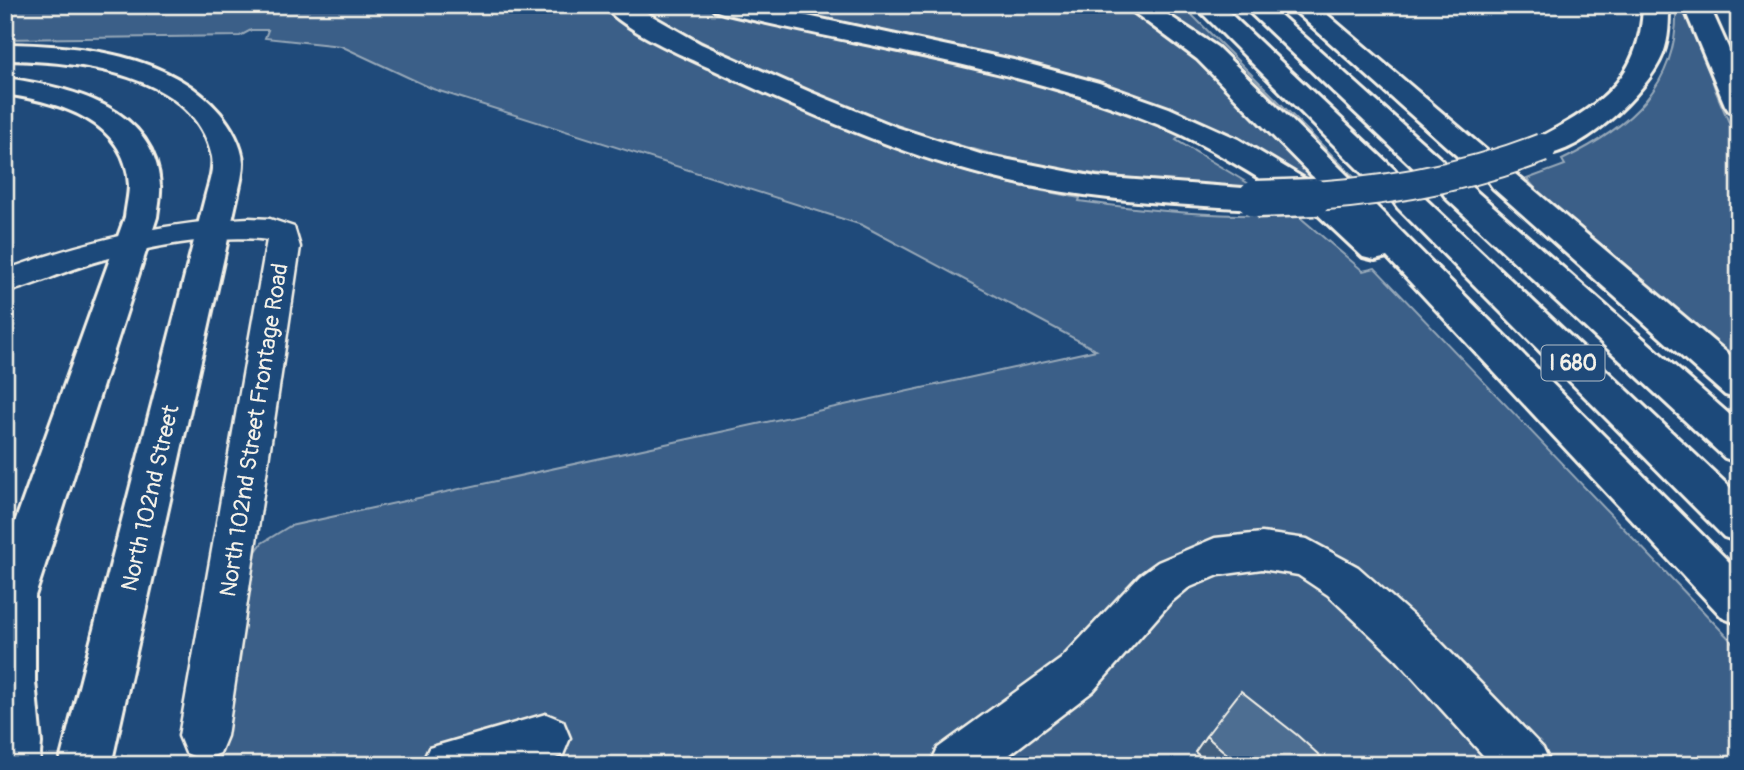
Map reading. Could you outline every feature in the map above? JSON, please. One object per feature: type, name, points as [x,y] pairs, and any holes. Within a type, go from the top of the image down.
[{"type":"main road","points":[[616,5],[674,40],[803,99],[895,138],[965,160],[1030,176],[1109,189],[1256,199],[1316,197],[1408,187],[1495,165],[1542,148],[1602,114],[1634,82],[1653,48],[1657,31],[1656,5]]},
{"type":"main road","points":[[723,5],[1027,70],[1079,84],[1125,99],[1210,135],[1294,186]]},
{"type":"main road","points":[[1136,5],[1207,53],[1342,200],[1370,244],[1622,485],[1739,603]]},
{"type":"main road","name":"I 680","points":[[1206,5],[1739,524]]},
{"type":"main road","name":"I 680","points":[[1254,5],[1739,447]]},
{"type":"main road","points":[[1300,5],[1476,157]]},
{"type":"main road","points":[[1696,5],[1739,105]]},
{"type":"main road","name":"North 102nd Street","points":[[5,52],[53,54],[131,68],[162,80],[193,102],[218,133],[227,157],[225,180],[85,765]]},
{"type":"main road","points":[[5,86],[34,89],[72,100],[101,114],[124,132],[139,150],[145,175],[145,194],[132,243],[8,606],[16,743],[13,765]]},
{"type":"main road","points":[[1504,181],[1739,385]]},
{"type":"street","name":"North 102nd Street Frontage Road","points":[[5,282],[89,253],[132,243],[246,227],[276,229],[283,234],[284,247],[203,736]]},
{"type":"street","points":[[955,765],[1077,674],[1155,589],[1173,575],[1215,557],[1262,551],[1307,558],[1343,581],[1413,645],[1526,765]]},
{"type":"street","points":[[446,765],[546,738]]},
{"type":"shaded area","points":[[598,5],[654,40],[753,88],[833,124],[952,168],[993,180],[1080,198],[1079,201],[1187,213],[1296,214],[1363,271],[1375,268],[1739,649],[1739,765],[219,765],[252,557],[262,543],[290,526],[1096,350],[862,225],[433,89],[341,46],[265,38],[268,30],[251,30],[240,36],[5,39],[5,7]]},
{"type":"shaded area","points":[[635,5],[695,5],[1053,84],[1183,133],[1176,140],[1256,188],[1098,174],[1020,160],[942,140],[939,143],[784,81],[708,45]]},
{"type":"shaded area","points":[[738,5],[1119,5],[1149,22],[1203,63],[1253,111],[1323,186],[1307,186],[1273,160],[1237,139],[1160,108],[1120,96]]},
{"type":"shaded area","points":[[1150,5],[1182,5],[1358,181],[1345,183]]},
{"type":"shaded area","points":[[1676,5],[1688,5],[1716,92],[1739,146],[1739,369],[1528,190],[1535,188],[1527,179],[1565,165],[1562,160],[1609,134],[1646,100],[1659,81],[1669,58],[1675,33]]},
{"type":"building","points":[[1241,691],[1330,765],[1240,765],[1206,736]]}]
